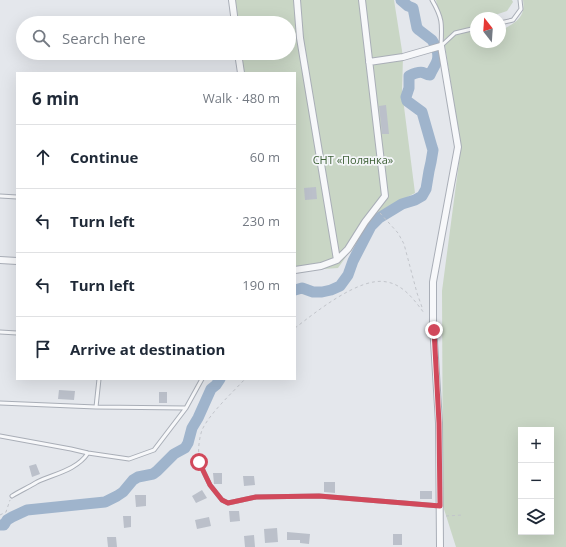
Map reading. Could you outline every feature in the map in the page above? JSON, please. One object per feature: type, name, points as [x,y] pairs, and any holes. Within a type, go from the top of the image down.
[{"type":"street","points":[[232,0],[234,16]]},
{"type":"street","points":[[297,0],[300,38],[337,260]]},
{"type":"street","points":[[296,270],[321,266],[337,260],[348,249],[365,222],[385,196],[362,0]]},
{"type":"street","points":[[369,62],[390,60],[441,46],[458,148],[433,282],[433,325],[439,423],[440,547]]},
{"type":"street","points":[[239,60],[241,72]]},
{"type":"street","points":[[0,260],[16,261]]},
{"type":"lane","points":[[432,0],[440,15],[442,24],[441,46]]},
{"type":"lane","points":[[506,22],[513,20],[521,9],[520,0]]},
{"type":"lane","points":[[441,46],[455,33],[470,29]]},
{"type":"lane","points":[[0,196],[16,197]]},
{"type":"lane","points":[[0,332],[16,333]]},
{"type":"lane","points":[[96,407],[99,380]]},
{"type":"lane","points":[[0,436],[88,453],[129,459],[154,450],[186,408],[201,380]]},
{"type":"lane","points":[[0,403],[96,407],[186,408]]},
{"type":"lane","points":[[12,496],[38,482],[69,469],[83,460],[88,453]]},
{"type":"lane","points":[[199,462],[210,485],[222,500],[228,503],[256,497],[319,496],[440,506]]},
{"type":"path","points":[[296,327],[331,302],[362,285],[377,281],[388,282],[399,286],[413,298],[424,313],[404,244],[398,233],[379,212]]},
{"type":"path","points":[[199,462],[198,449],[202,431],[209,419],[244,380]]},
{"type":"path","points":[[0,515],[6,512],[12,496]]},
{"type":"path","points":[[440,516],[452,517],[463,515]]},
{"type":"green space","name":"СНТ «Полянка»","points":[[229,0],[394,0],[403,57],[402,91],[415,193],[377,213],[338,268],[296,271],[296,72],[238,72],[237,60],[296,60],[296,16],[231,16]]},
{"type":"green space","points":[[436,0],[512,0],[513,2],[507,11],[504,12],[470,12],[470,48],[506,48],[506,28],[518,20],[521,16],[523,12],[523,0],[566,0],[566,547],[456,547],[443,506],[442,291],[461,147]]},
{"type":"building","points":[[386,105],[389,134],[382,134],[379,106]]},
{"type":"building","points":[[316,187],[317,199],[305,200],[304,188]]},
{"type":"building","points":[[59,390],[75,391],[74,400],[58,399]]},
{"type":"building","points":[[159,392],[167,392],[167,403],[159,403]]},
{"type":"building","points":[[36,464],[40,474],[32,477],[29,466]]},
{"type":"building","points":[[213,473],[222,473],[222,484],[214,484]]},
{"type":"building","points":[[243,476],[254,476],[255,485],[244,486]]},
{"type":"building","points":[[324,482],[335,482],[335,493],[324,492]]},
{"type":"building","points":[[202,490],[207,498],[196,503],[192,496]]},
{"type":"building","points":[[420,491],[432,491],[432,499],[420,499]]},
{"type":"building","points":[[135,495],[146,495],[146,506],[136,507]]},
{"type":"building","points":[[229,511],[239,511],[240,521],[230,522]]},
{"type":"building","points":[[123,516],[131,516],[131,527],[124,528]]},
{"type":"building","points":[[209,517],[211,526],[197,529],[195,520]]},
{"type":"building","points":[[277,528],[278,542],[265,543],[264,529]]},
{"type":"building","points":[[287,532],[310,534],[309,544],[300,543],[300,540],[287,540]]},
{"type":"building","points":[[393,534],[402,534],[402,545],[393,545]]},
{"type":"building","points":[[254,535],[255,547],[245,547],[244,536]]},
{"type":"building","points":[[107,537],[116,537],[117,547],[108,547]]},
{"type":"waterway","points":[[401,0],[413,8],[417,28],[432,40],[435,45]]},
{"type":"waterway","points":[[296,290],[302,288],[313,292],[322,292],[340,286],[348,275],[353,261],[371,226],[379,218],[402,204],[422,196],[426,189],[433,150],[422,112],[407,101],[406,97],[409,88],[409,76],[421,72],[430,75],[438,58],[437,50]]},
{"type":"waterway","points":[[0,525],[4,525],[7,520],[27,510],[105,502],[123,492],[133,480],[138,477],[153,474],[174,454],[185,448],[192,428],[211,389],[219,380]]},
{"type":"route","points":[[199,462],[210,485],[222,500],[228,503],[256,497],[319,496],[440,506],[439,423],[434,330]]}]
